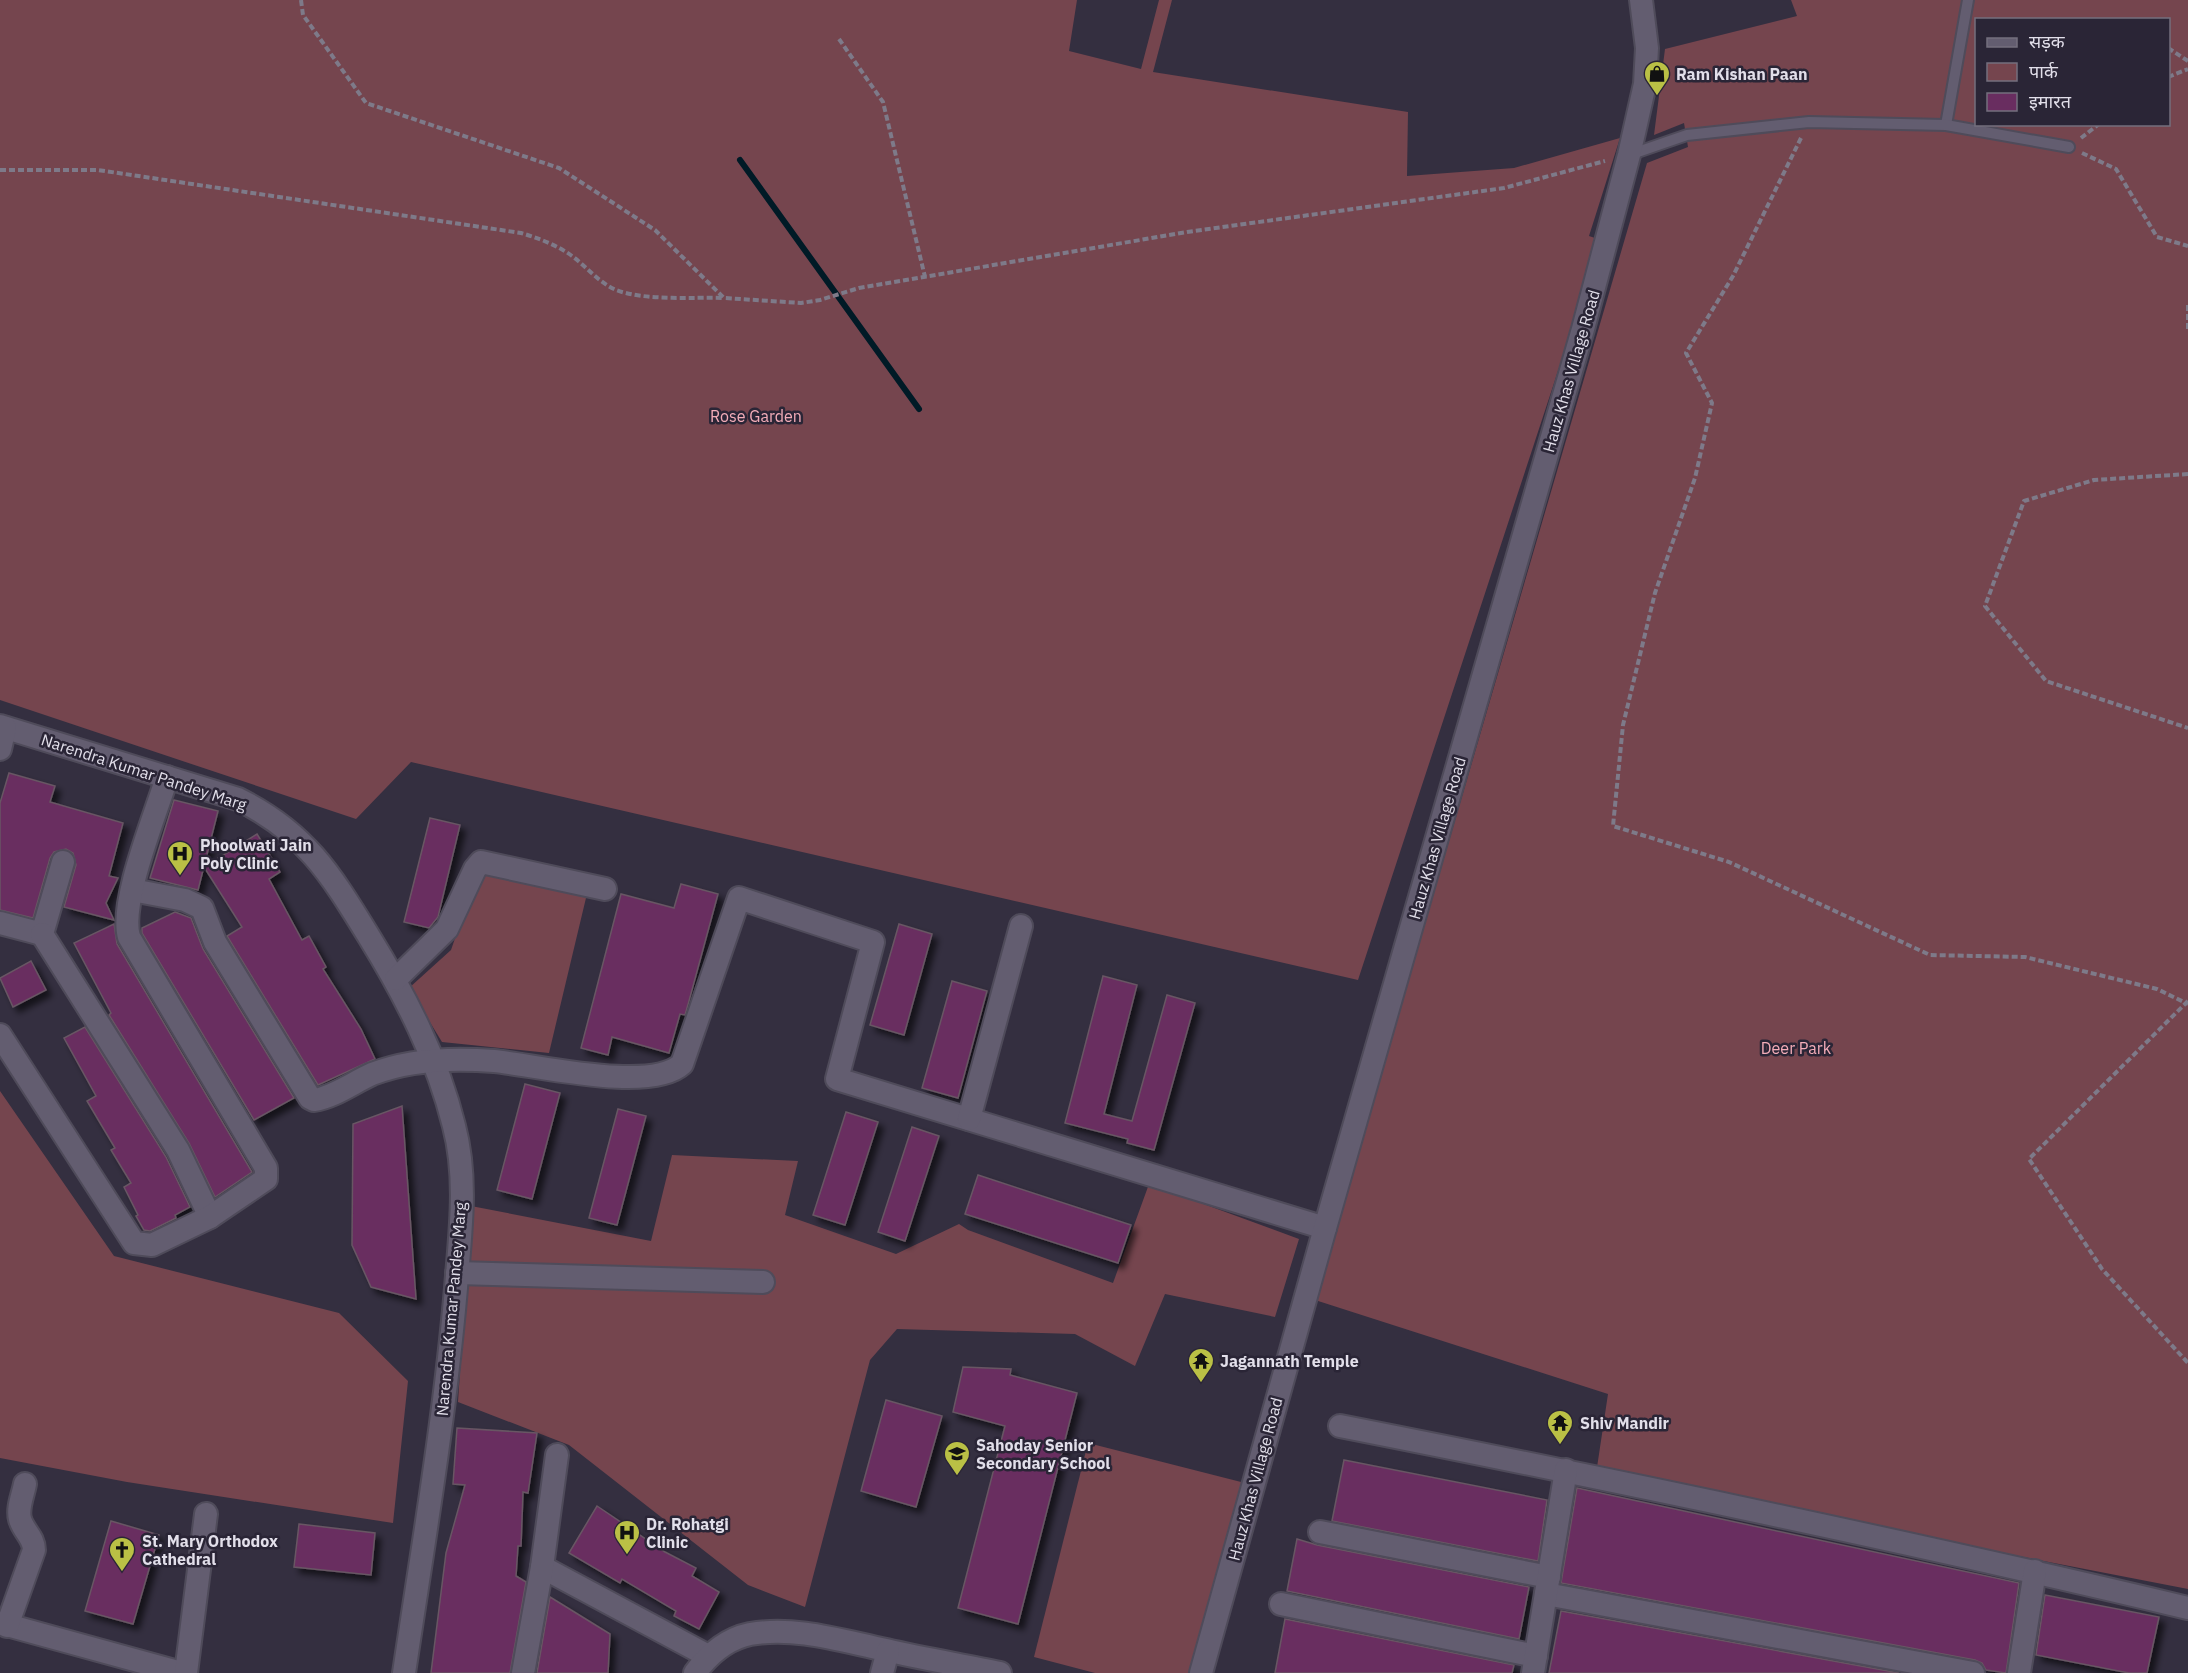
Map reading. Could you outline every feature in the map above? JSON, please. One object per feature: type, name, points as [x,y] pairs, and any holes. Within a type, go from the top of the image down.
[{"type":"street","name":"Hauz Khas Village Road","points":[[1201,1673],[1324,1228],[1583,329],[1629,155],[1645,84],[1647,48],[1641,0]]},
{"type":"street","name":"Narendra Kumar Pandey Marg","points":[[2,734],[167,777],[248,804],[269,814],[303,842],[341,891],[396,979],[435,1061],[455,1128],[460,1168],[462,1218],[448,1378],[404,1673]]},
{"type":"street","points":[[0,1035],[135,1243],[152,1245],[210,1217],[263,1184],[267,1173],[129,937],[126,917],[132,890],[167,777]]},
{"type":"street","points":[[42,934],[63,862]]},
{"type":"street","points":[[396,979],[447,929],[475,869],[482,862],[605,889]]},
{"type":"street","points":[[132,890],[185,900],[202,908],[215,942],[312,1099],[323,1098],[383,1070],[435,1061],[493,1061],[621,1076],[662,1075],[672,1072],[682,1064],[739,898],[873,942],[837,1079],[1324,1228]]},
{"type":"street","points":[[0,923],[42,934],[178,1150],[210,1217]]},
{"type":"street","points":[[969,1119],[1021,926]]},
{"type":"street","points":[[457,1273],[763,1282]]},
{"type":"street","points":[[1340,1426],[1566,1470],[2035,1571],[2188,1608]]},
{"type":"street","points":[[523,1673],[542,1567],[557,1455]]},
{"type":"street","points":[[1281,1604],[1535,1664],[1566,1470]]},
{"type":"street","points":[[25,1484],[19,1515],[20,1521],[33,1541],[33,1554],[4,1625],[66,1639],[184,1673],[206,1514]]},
{"type":"street","points":[[1320,1532],[1547,1586],[1973,1673]]},
{"type":"street","points":[[542,1567],[701,1665],[725,1643],[749,1634],[775,1633],[819,1635],[1000,1673]]},
{"type":"street","points":[[2019,1673],[2035,1571]]},
{"type":"street","points":[[882,1673],[888,1651]]},
{"type":"lane","points":[[1946,126],[1968,0]]},
{"type":"lane","points":[[1629,155],[1687,135],[1809,122],[1946,126],[2069,147]]},
{"type":"path","points":[[301,0],[303,15],[366,103],[559,168],[656,230],[724,298]]},
{"type":"path","points":[[838,39],[883,102],[925,277]]},
{"type":"path","points":[[2170,49],[2188,61]]},
{"type":"path","points":[[2170,77],[2188,69]]},
{"type":"path","points":[[1809,122],[1733,276],[1686,353],[1712,403],[1695,478],[1655,593],[1623,725],[1613,826],[1729,862],[1930,955],[2025,957],[2157,989],[2187,1003],[2029,1159],[2102,1269],[2188,1363]]},
{"type":"path","points":[[2096,126],[2069,147],[2116,169],[2157,237],[2188,246]]},
{"type":"path","points":[[0,170],[98,170],[521,232],[541,239],[572,256],[598,279],[617,290],[637,295],[801,303],[820,300],[859,288],[1187,232],[1504,188],[1629,155]]},
{"type":"path","points":[[2188,305],[2188,331]]},
{"type":"path","points":[[2188,474],[2094,480],[2024,501],[1985,606],[2046,681],[2188,728]]},
{"type":"green space","name":"Rose Garden","points":[[0,0],[1077,0],[1069,51],[1141,69],[1159,0],[1172,0],[1153,72],[1408,112],[1407,176],[1514,168],[1620,138],[1589,236],[1601,240],[1358,980],[411,762],[356,819],[0,700]]},
{"type":"green space","name":"Deer Park","points":[[1791,0],[2188,0],[2188,1589],[1596,1474],[1608,1394],[1315,1300],[1647,163],[1688,147],[1684,123],[1654,135],[1665,49],[1797,16]]},
{"type":"green space","points":[[483,857],[591,877],[549,1053],[442,1042],[409,988],[451,950]]},
{"type":"green space","points":[[0,1091],[114,1256],[339,1313],[408,1381],[393,1523],[127,1482],[0,1458]]},
{"type":"green space","points":[[672,1155],[798,1161],[785,1215],[896,1254],[959,1224],[968,1230],[1113,1283],[1149,1184],[1299,1239],[1275,1317],[1165,1294],[1135,1366],[1075,1334],[897,1329],[870,1360],[805,1607],[748,1585],[569,1445],[458,1402],[471,1206],[651,1241]]},
{"type":"green space","points":[[1088,1443],[1245,1483],[1196,1673],[1095,1673],[1034,1657]]},
{"type":"building","points":[[9,773],[55,786],[50,802],[123,823],[109,876],[118,878],[106,903],[114,920],[64,907],[76,865],[73,853],[66,849],[54,852],[50,858],[33,918],[0,910],[0,803]]},
{"type":"building","points":[[174,800],[218,811],[198,890],[150,878]]},
{"type":"building","points":[[430,818],[460,825],[438,917],[429,928],[404,922]]},
{"type":"building","points":[[257,834],[280,872],[269,879],[302,940],[309,936],[326,967],[323,969],[361,1029],[375,1059],[318,1085],[227,936],[242,927],[204,867]]},
{"type":"building","points":[[681,884],[718,894],[685,1015],[680,1014],[669,1053],[612,1037],[608,1055],[581,1048],[621,894],[674,908]]},
{"type":"building","points":[[175,912],[191,918],[203,949],[294,1098],[254,1120],[142,933],[142,928]]},
{"type":"building","points":[[114,924],[117,944],[252,1172],[215,1197],[189,1143],[109,1015],[111,1013],[74,943]]},
{"type":"building","points":[[899,924],[932,934],[904,1035],[870,1025]]},
{"type":"building","points":[[31,961],[46,990],[13,1007],[0,978]]},
{"type":"building","points":[[1103,976],[1137,985],[1104,1114],[1132,1121],[1167,995],[1195,1003],[1154,1150],[1127,1143],[1128,1139],[1065,1123]]},
{"type":"building","points":[[952,981],[987,991],[958,1098],[922,1088]]},
{"type":"building","points":[[85,1027],[166,1157],[190,1207],[175,1215],[176,1218],[150,1231],[144,1230],[136,1216],[138,1215],[124,1187],[131,1183],[111,1150],[115,1148],[87,1101],[96,1096],[64,1038]]},
{"type":"building","points":[[525,1084],[560,1093],[532,1199],[497,1190]]},
{"type":"building","points":[[402,1106],[416,1299],[371,1287],[352,1245],[353,1124]]},
{"type":"building","points":[[618,1109],[646,1116],[617,1225],[589,1218]]},
{"type":"building","points":[[846,1112],[878,1122],[845,1225],[813,1215]]},
{"type":"building","points":[[912,1127],[939,1136],[905,1241],[878,1232]]},
{"type":"building","points":[[978,1175],[1131,1225],[1118,1263],[965,1214]]},
{"type":"building","points":[[963,1367],[1011,1369],[1010,1375],[1077,1393],[1018,1624],[958,1608],[1005,1426],[953,1412]]},
{"type":"building","points":[[886,1400],[942,1416],[916,1507],[861,1491]]},
{"type":"building","points":[[457,1428],[537,1433],[528,1493],[523,1492],[521,1546],[518,1546],[516,1576],[526,1582],[510,1673],[431,1673],[446,1553],[465,1485],[453,1484]]},
{"type":"building","points":[[1344,1460],[1547,1500],[1538,1561],[1332,1521]]},
{"type":"building","points":[[1577,1488],[2019,1583],[2006,1673],[1986,1670],[1982,1663],[1975,1660],[1561,1583]]},
{"type":"building","points":[[597,1506],[665,1552],[696,1568],[692,1576],[719,1592],[699,1629],[674,1616],[676,1611],[622,1579],[620,1583],[569,1553]]},
{"type":"building","name":"St. Mary Orthodox Cathedral","points":[[111,1521],[159,1535],[133,1624],[85,1611]]},
{"type":"building","points":[[299,1524],[375,1533],[371,1575],[294,1567]]},
{"type":"building","points":[[1297,1539],[1317,1545],[1529,1587],[1519,1639],[1287,1591]]},
{"type":"building","points":[[2045,1595],[2159,1617],[2147,1673],[2129,1673],[2036,1655]]},
{"type":"building","points":[[550,1597],[610,1634],[608,1673],[537,1673]]},
{"type":"building","points":[[1561,1611],[1899,1673],[1549,1673]]},
{"type":"building","points":[[1285,1619],[1514,1665],[1512,1673],[1275,1673]]},
{"type":"waterway","points":[[740,160],[919,409]]},
{"type":"place","name":"Ram Kishan Paan","points":[[1657,97]]},
{"type":"place","name":"Phoolwati Jain Poly Clinic","points":[[180,877]]},
{"type":"place","name":"Jagannath Temple","points":[[1201,1384]]},
{"type":"place","name":"Shiv Mandir","points":[[1560,1446]]},
{"type":"place","name":"Sahoday Senior Secondary School","points":[[957,1477]]},
{"type":"place","name":"Dr. Rohatgi Clinic","points":[[627,1556]]},
{"type":"place","name":"St. Mary Orthodox Cathedral","points":[[122,1573]]}]
